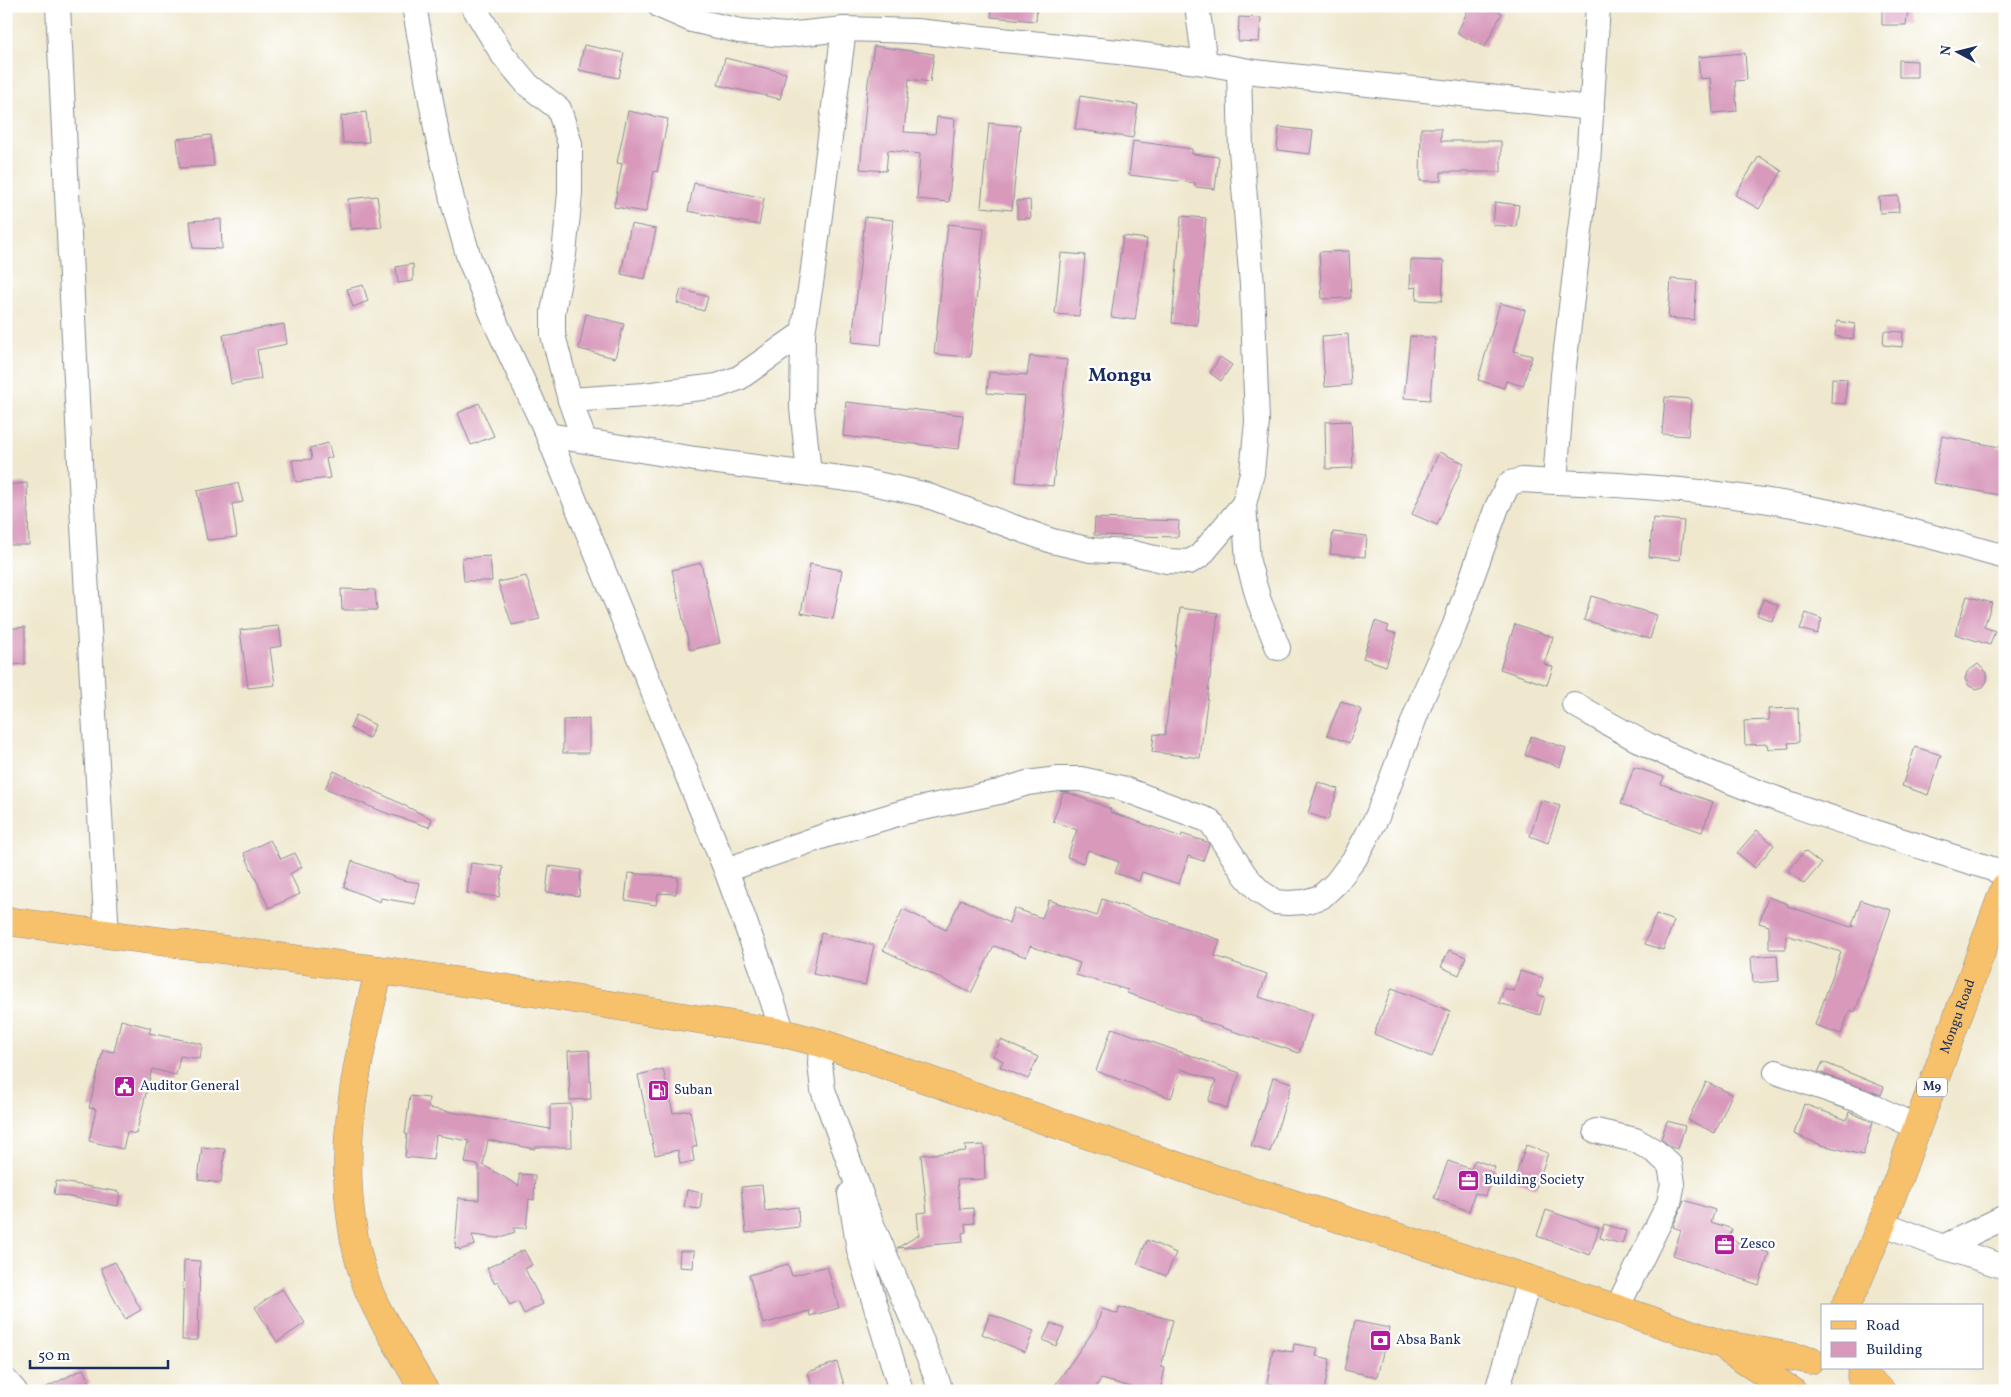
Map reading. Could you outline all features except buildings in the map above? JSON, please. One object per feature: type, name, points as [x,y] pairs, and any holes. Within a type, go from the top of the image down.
[{"type":"main road","name":"Mongu Road","points":[[1852,1299],[1882,1223],[2005,887]]},
{"type":"main road","points":[[6,921],[379,970],[537,993],[783,1033],[821,1043],[1212,1178],[1529,1279],[1721,1344],[1818,1354]]},
{"type":"main road","points":[[379,970],[353,1089],[348,1138],[347,1187],[352,1230],[364,1278],[380,1314],[425,1391]]},
{"type":"main road","points":[[1721,1344],[1792,1391]]},
{"type":"main road","points":[[1798,1391],[1800,1372],[1818,1354]]},
{"type":"street","points":[[58,6],[84,535],[107,935]]},
{"type":"street","points":[[414,6],[437,134],[452,199],[469,258],[498,328],[548,435],[726,870],[762,966],[783,1033]]},
{"type":"street","points":[[472,6],[509,63],[528,85],[559,109],[570,144],[570,193],[564,254],[553,312],[553,335],[570,400],[584,440]]},
{"type":"street","points":[[660,6],[692,20],[740,31],[786,35],[844,29],[916,31],[1128,53],[1205,63],[1239,70],[1592,108]]},
{"type":"street","points":[[1197,6],[1205,63]]},
{"type":"street","points":[[1555,482],[1563,375],[1582,222],[1592,108],[1598,6]]},
{"type":"street","points":[[809,473],[802,408],[802,333],[812,277],[844,29]]},
{"type":"street","points":[[1239,70],[1241,150],[1252,285],[1257,422],[1252,473],[1244,504],[1248,562],[1259,601],[1278,648]]},
{"type":"street","points":[[570,400],[644,395],[717,386],[739,378],[802,333]]},
{"type":"street","points":[[548,435],[695,459],[863,481],[923,494],[1052,542],[1091,550],[1138,554],[1167,561],[1189,562],[1200,556],[1244,504]]},
{"type":"street","points":[[726,870],[827,835],[904,812],[998,792],[1027,783],[1058,779],[1081,779],[1121,788],[1210,821],[1245,875],[1259,891],[1274,902],[1304,902],[1321,897],[1336,883],[1355,858],[1378,818],[1423,696],[1454,627],[1498,507],[1510,483],[1522,480],[1659,489],[1808,508],[1952,542],[2005,557]]},
{"type":"street","points":[[1574,704],[1659,750],[1795,805],[2005,873]]},
{"type":"street","points":[[821,1043],[820,1064],[823,1090],[871,1222],[941,1391]]},
{"type":"street","points":[[1776,1072],[1861,1101],[1917,1127]]},
{"type":"street","points":[[1596,1131],[1635,1140],[1656,1152],[1670,1165],[1673,1183],[1669,1203],[1617,1308]]},
{"type":"street","points":[[851,1168],[850,1192],[859,1250],[901,1391]]},
{"type":"street","points":[[1944,1248],[2005,1217]]},
{"type":"street","points":[[1882,1223],[1944,1248],[2005,1267]]},
{"type":"street","points":[[1497,1391],[1529,1279]]},
{"type":"street","points":[[6,1381],[15,1391]]},
{"type":"place","name":"Auditor General","points":[[124,1086]]},
{"type":"place","name":"Suban","points":[[658,1090]]},
{"type":"place","name":"Building Society","points":[[1468,1180]]},
{"type":"place","name":"Zesco","points":[[1724,1244]]},
{"type":"place","name":"Absa Bank","points":[[1380,1340]]},
{"type":"district","name":"Mongu","points":[[1120,376]]}]
